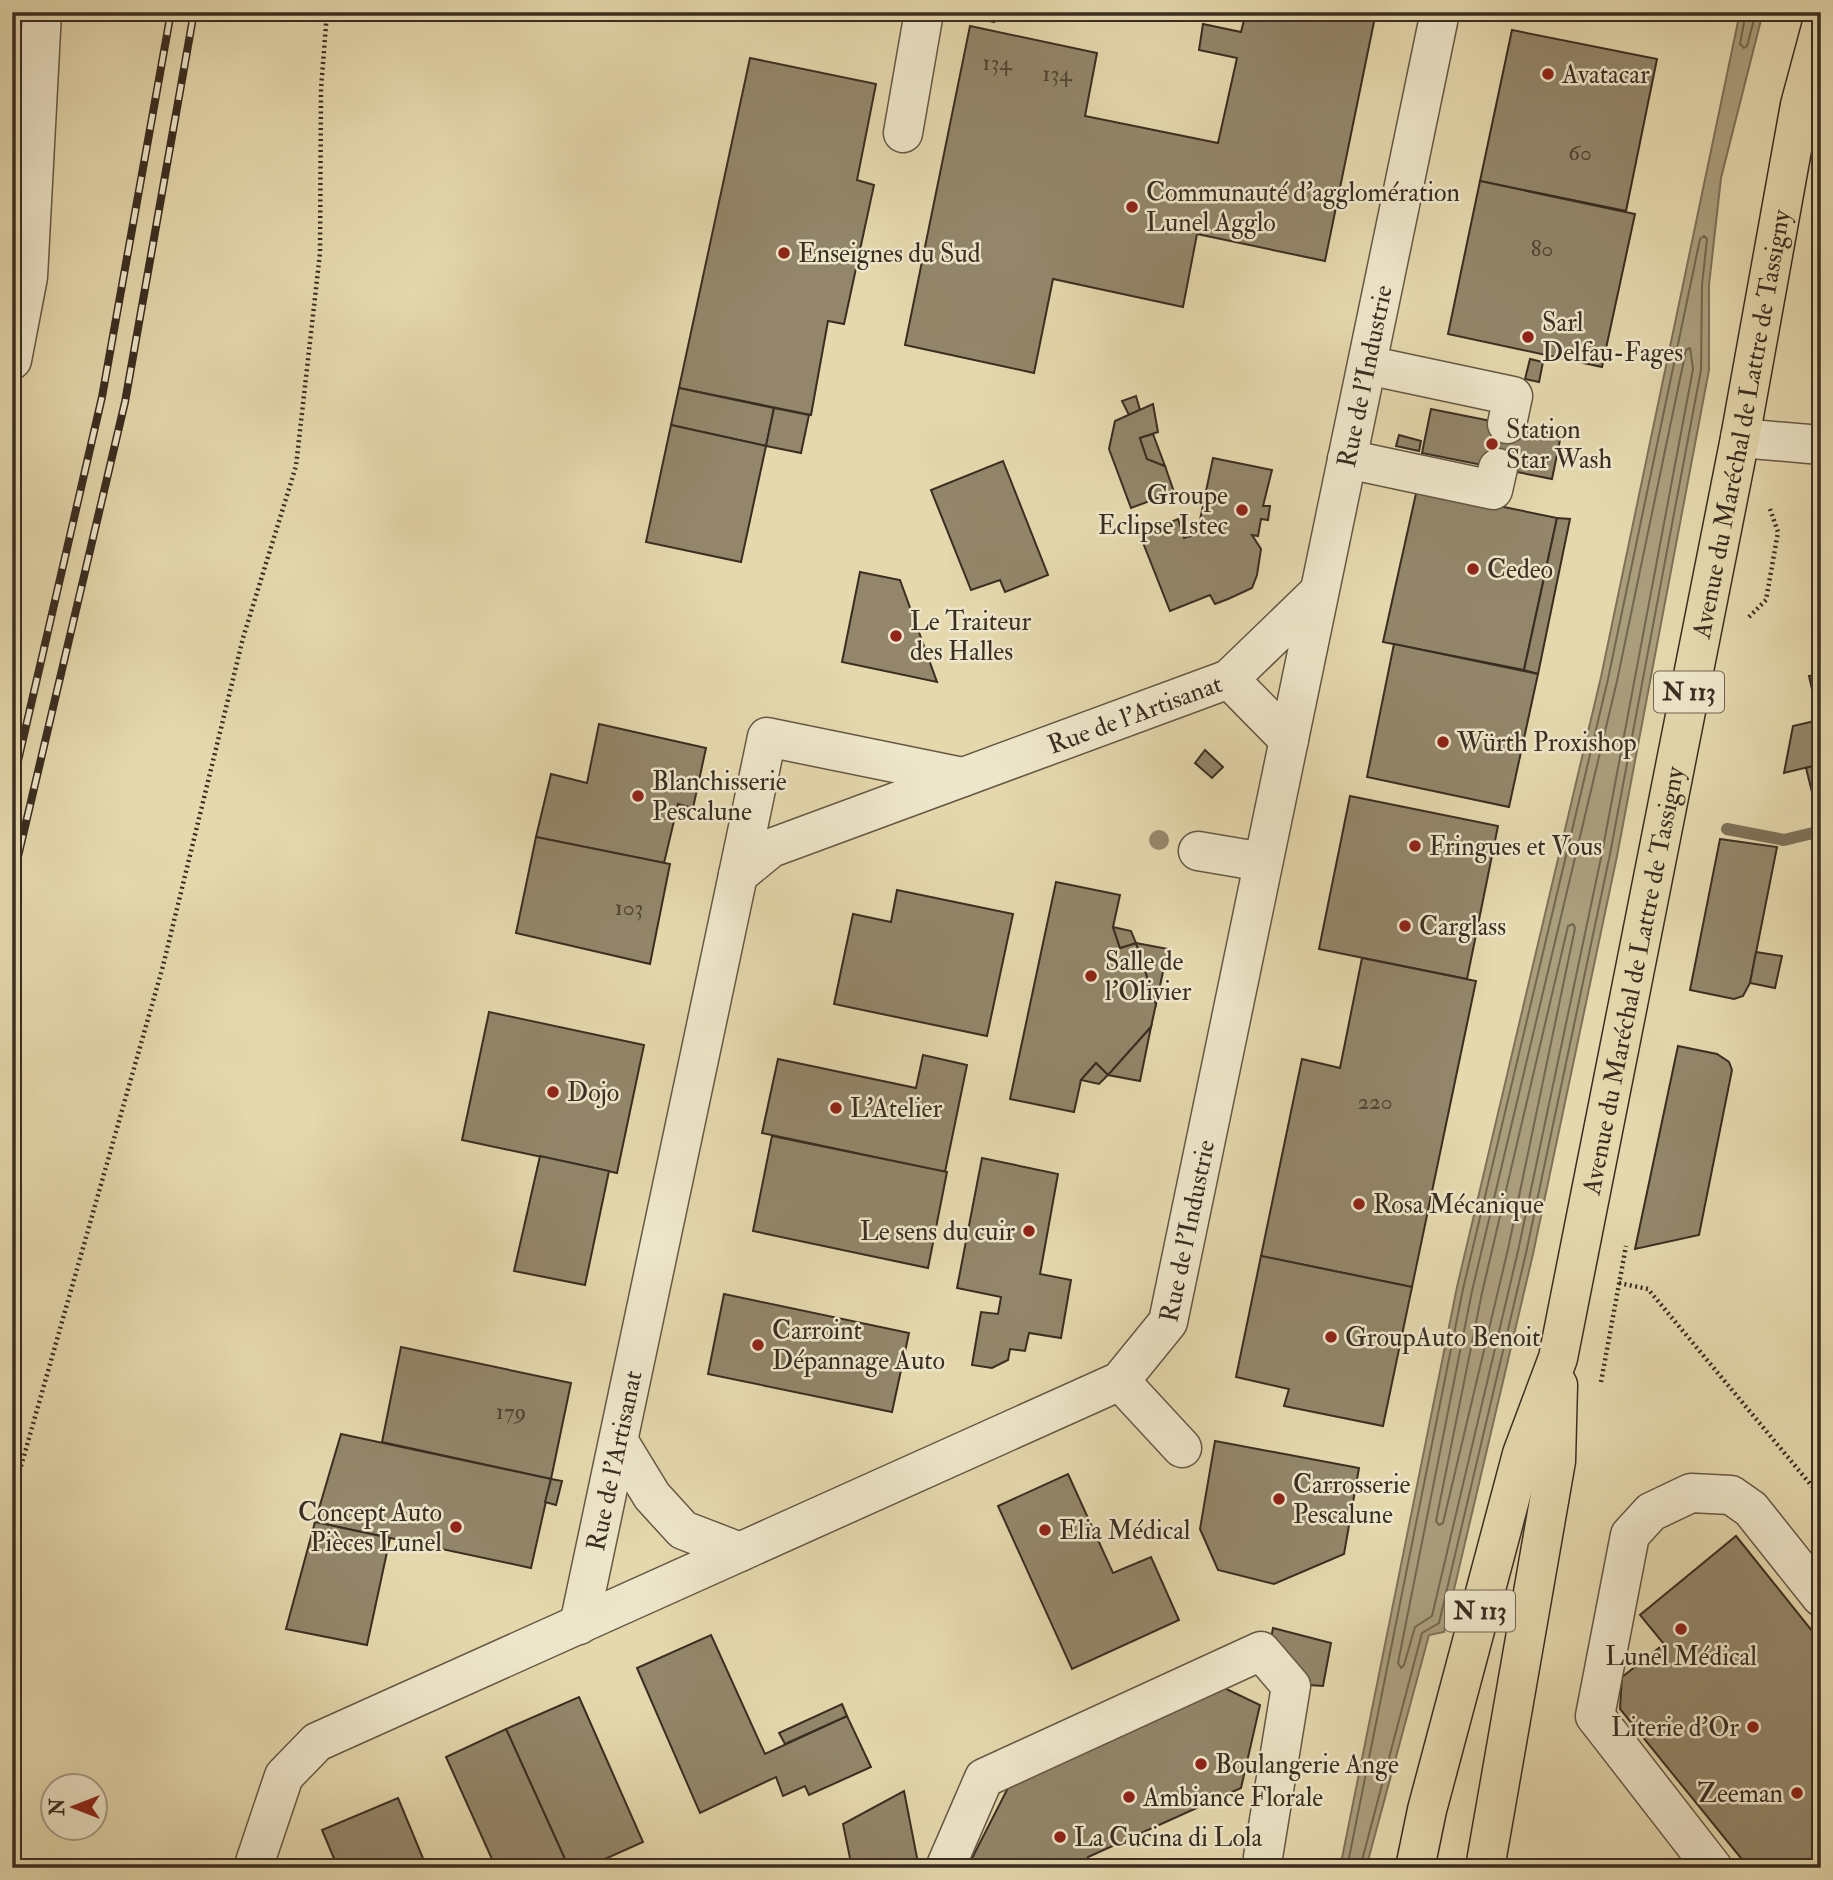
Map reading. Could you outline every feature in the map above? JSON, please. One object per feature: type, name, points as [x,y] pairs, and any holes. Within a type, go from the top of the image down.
[{"type":"main road","name":"Avenue du Maréchal de Lattre de Tassigny","points":[[1485,1868],[1556,1461],[1558,1358],[1740,438],[1800,105],[1821,27]]},
{"type":"main road","name":"Avenue du Maréchal de Lattre de Tassigny","points":[[1415,1868],[1427,1810],[1522,1454],[1558,1358]]},
{"type":"street","points":[[12,360],[28,277],[42,12]]},
{"type":"street","points":[[903,133],[924,12]]},
{"type":"street","name":"Rue de l'Industrie","points":[[579,1625],[1121,1381],[1168,1322],[1440,12]]},
{"type":"street","points":[[1367,365],[1513,396],[1507,424]]},
{"type":"street","points":[[1740,438],[1821,445]]},
{"type":"street","points":[[1347,459],[1493,490],[1498,468]]},
{"type":"street","name":"Rue de l'Artisanat","points":[[738,875],[771,848],[1229,679],[1319,592]]},
{"type":"street","points":[[1229,679],[1289,740]]},
{"type":"street","name":"Rue de l'Artisanat","points":[[579,1625],[767,737],[963,776]]},
{"type":"street","points":[[1198,851],[1263,862]]},
{"type":"street","points":[[1121,1381],[1182,1448]]},
{"type":"street","points":[[619,1442],[652,1496],[683,1530],[740,1552]]},
{"type":"street","points":[[1713,1868],[1595,1716],[1630,1535],[1651,1512],[1691,1493],[1731,1495],[1751,1509],[1821,1597]]},
{"type":"street","points":[[253,1868],[284,1776],[317,1742],[579,1625]]},
{"type":"street","points":[[945,1868],[984,1778],[1261,1651],[1291,1686],[1263,1857]]},
{"type":"path","points":[[12,1498],[163,966],[243,638],[296,466],[320,253],[321,89],[327,12]]},
{"type":"path","points":[[1574,1273],[1648,1290],[1821,1497]]},
{"type":"water","points":[[1740,12],[1763,12],[1721,178],[1709,285],[1709,370],[1617,856],[1533,1254],[1444,1632],[1429,1635],[1366,1868],[1340,1868],[1457,1287],[1601,677]]},
{"type":"building","points":[[953,12],[996,12],[994,22]]},
{"type":"building","points":[[1246,12],[1376,12],[1325,261],[1197,234],[1183,307],[1053,279],[1034,373],[905,345],[970,26],[1097,53],[1085,116],[1218,143],[1237,58],[1199,50],[1203,24],[1241,32]]},
{"type":"building","points":[[1512,30],[1657,59],[1626,211],[1480,181]]},
{"type":"building","name":"Enseignes du Sud","points":[[750,58],[876,84],[857,180],[874,185],[844,324],[828,321],[811,415],[679,388]]},
{"type":"building","points":[[1480,181],[1635,214],[1602,367],[1448,334]]},
{"type":"building","name":"Station Star Wash","points":[[1530,359],[1543,362],[1539,382],[1525,379]]},
{"type":"building","points":[[679,388],[774,408],[766,446],[671,425]]},
{"type":"building","points":[[1136,396],[1140,410],[1129,415],[1122,401]]},
{"type":"building","points":[[1153,404],[1158,432],[1140,438],[1147,459],[1165,466],[1174,492],[1131,508],[1109,449],[1115,421]]},
{"type":"building","points":[[774,408],[809,415],[801,453],[766,446]]},
{"type":"building","name":"Station Star Wash","points":[[1431,409],[1561,435],[1552,479],[1422,453]]},
{"type":"building","points":[[671,425],[766,446],[741,562],[646,542]]},
{"type":"building","points":[[1153,434],[1165,466],[1147,459],[1140,438]]},
{"type":"building","points":[[1399,435],[1421,441],[1419,451],[1396,446]]},
{"type":"building","points":[[1213,458],[1272,470],[1263,506],[1270,506],[1268,520],[1261,519],[1258,536],[1252,535],[1261,549],[1257,575],[1252,588],[1228,599],[1215,604],[1210,595],[1170,611],[1140,535],[1178,519],[1184,538],[1197,534]]},
{"type":"building","points":[[1003,461],[1048,575],[1005,592],[1000,580],[971,590],[931,490]]},
{"type":"building","name":"Cedeo","points":[[1417,489],[1557,518],[1524,670],[1383,642]]},
{"type":"building","points":[[1557,518],[1570,519],[1538,674],[1524,670]]},
{"type":"building","points":[[860,572],[900,580],[937,682],[842,662]]},
{"type":"building","points":[[1394,644],[1538,674],[1509,807],[1367,777]]},
{"type":"building","points":[[1821,674],[1821,764],[1784,773],[1793,726],[1819,720],[1809,676]]},
{"type":"building","points":[[599,724],[706,748],[693,808],[678,804],[664,863],[536,837],[551,774],[587,783]]},
{"type":"building","points":[[1205,750],[1223,767],[1212,778],[1195,763]]},
{"type":"building","points":[[1821,764],[1821,807],[1816,808],[1806,768]]},
{"type":"building","points":[[1350,796],[1498,826],[1467,979],[1319,949]]},
{"type":"building","points":[[536,837],[670,864],[650,964],[516,933]]},
{"type":"building","points":[[1720,839],[1777,847],[1750,983],[1743,996],[1734,999],[1690,990]]},
{"type":"building","name":"Salle de l'Olivier","points":[[1056,882],[1120,895],[1113,927],[1120,948],[1136,943],[1156,1004],[1151,1027],[1108,1075],[1096,1063],[1081,1080],[1074,1112],[1010,1099]]},
{"type":"building","points":[[897,890],[1013,914],[987,1036],[834,1004],[853,914],[891,922]]},
{"type":"building","points":[[1113,927],[1131,931],[1136,943],[1120,948]]},
{"type":"building","points":[[1136,943],[1168,949],[1156,1004]]},
{"type":"building","points":[[1756,952],[1782,956],[1775,988],[1750,983]]},
{"type":"building","points":[[1362,958],[1476,981],[1412,1287],[1261,1256],[1302,1059],[1340,1068]]},
{"type":"building","name":"Dojo","points":[[489,1012],[644,1045],[617,1173],[462,1140]]},
{"type":"building","points":[[1151,1027],[1140,1081],[1108,1075]]},
{"type":"building","points":[[1678,1046],[1717,1054],[1729,1062],[1732,1070],[1699,1235],[1635,1249]]},
{"type":"building","points":[[923,1055],[967,1065],[945,1172],[762,1133],[778,1059],[916,1088]]},
{"type":"building","points":[[1096,1063],[1108,1075],[1099,1084],[1081,1080]]},
{"type":"building","points":[[772,1136],[947,1172],[928,1268],[753,1231]]},
{"type":"building","points":[[540,1156],[609,1171],[585,1285],[514,1271]]},
{"type":"building","points":[[982,1158],[1058,1174],[1040,1274],[1071,1280],[1061,1338],[1029,1333],[1025,1351],[1010,1349],[1008,1360],[992,1368],[972,1365],[981,1312],[998,1314],[1001,1297],[957,1288]]},
{"type":"building","points":[[1261,1256],[1412,1287],[1383,1426],[1284,1406],[1289,1389],[1236,1377]]},
{"type":"building","points":[[724,1294],[909,1333],[892,1412],[708,1374]]},
{"type":"building","points":[[401,1347],[571,1383],[551,1479],[382,1442]]},
{"type":"building","points":[[341,1434],[551,1479],[531,1568],[315,1522]]},
{"type":"building","name":"Carrosserie Pescalune","points":[[1215,1441],[1359,1468],[1344,1554],[1274,1584],[1218,1570],[1200,1529]]},
{"type":"building","points":[[1068,1474],[1113,1573],[1151,1557],[1179,1620],[1072,1669],[998,1506]]},
{"type":"building","points":[[551,1479],[562,1481],[556,1505],[545,1502]]},
{"type":"building","points":[[315,1522],[390,1538],[367,1645],[286,1629]]},
{"type":"building","points":[[1736,1536],[1821,1642],[1821,1868],[1749,1868],[1620,1709],[1622,1677],[1664,1644],[1640,1615]]},
{"type":"building","points":[[1273,1628],[1331,1643],[1323,1686],[1309,1685],[1270,1643]]},
{"type":"building","points":[[711,1635],[765,1754],[847,1716],[871,1767],[809,1795],[805,1786],[783,1796],[776,1777],[700,1813],[637,1668]]},
{"type":"building","points":[[1220,1686],[1260,1705],[1241,1788],[1088,1857],[1082,1868],[967,1868],[1010,1784]]},
{"type":"building","points":[[579,1697],[643,1842],[585,1868],[569,1868],[506,1729]]},
{"type":"building","points":[[842,1704],[847,1716],[785,1744],[779,1733]]},
{"type":"building","points":[[506,1729],[569,1868],[496,1868],[446,1757]]},
{"type":"building","points":[[904,1791],[919,1868],[852,1868],[843,1824]]},
{"type":"building","points":[[398,1798],[427,1868],[338,1868],[322,1830]]},
{"type":"building","points":[[687,1859],[690,1868],[667,1868]]},
{"type":"waterway","points":[[1727,829],[1784,840],[1821,831]]},
{"type":"railway","points":[[12,787],[102,397],[171,12]]},
{"type":"railway","points":[[12,882],[125,402],[194,12]]},
{"type":"place","name":"Avatacar","points":[[1548,74]]},
{"type":"place","name":"Communauté d'agglomération Lunel Agglo","points":[[1132,207]]},
{"type":"place","name":"Enseignes du Sud","points":[[784,253]]},
{"type":"place","name":"Sarl Delfau-Fages","points":[[1528,337]]},
{"type":"place","name":"Station Star Wash","points":[[1492,444]]},
{"type":"place","name":"Groupe Eclipse Istec","points":[[1242,510]]},
{"type":"place","name":"Cedeo","points":[[1473,569]]},
{"type":"place","name":"Le Traiteur des Halles","points":[[896,636]]},
{"type":"place","name":"Würth Proxishop","points":[[1443,742]]},
{"type":"place","name":"Blanchisserie Pescalune","points":[[638,796]]},
{"type":"place","name":"Fringues et Vous","points":[[1415,846]]},
{"type":"place","name":"Carglass","points":[[1405,926]]},
{"type":"place","name":"Salle de l'Olivier","points":[[1091,976]]},
{"type":"place","name":"Dojo","points":[[553,1092]]},
{"type":"place","name":"L’Atelier","points":[[836,1108]]},
{"type":"place","name":"Rosa Mécanique","points":[[1359,1204]]},
{"type":"place","name":"Le sens du cuir","points":[[1029,1231]]},
{"type":"place","name":"GroupAuto Benoit","points":[[1331,1337]]},
{"type":"place","name":"Carroint Dépannage Auto","points":[[758,1345]]},
{"type":"place","name":"Carrosserie Pescalune","points":[[1279,1499]]},
{"type":"place","name":"Concept Auto Pièces Lunel","points":[[456,1527]]},
{"type":"place","name":"Elia Médical","points":[[1045,1530]]},
{"type":"place","name":"Lunel Médical","points":[[1681,1629]]},
{"type":"place","name":"Literie d’Or","points":[[1753,1727]]},
{"type":"place","name":"Boulangerie Ange","points":[[1201,1764]]},
{"type":"place","name":"Zeeman","points":[[1797,1793]]},
{"type":"place","name":"Ambiance Florale","points":[[1129,1797]]},
{"type":"place","name":"La Cucina di Lola","points":[[1060,1837]]}]
